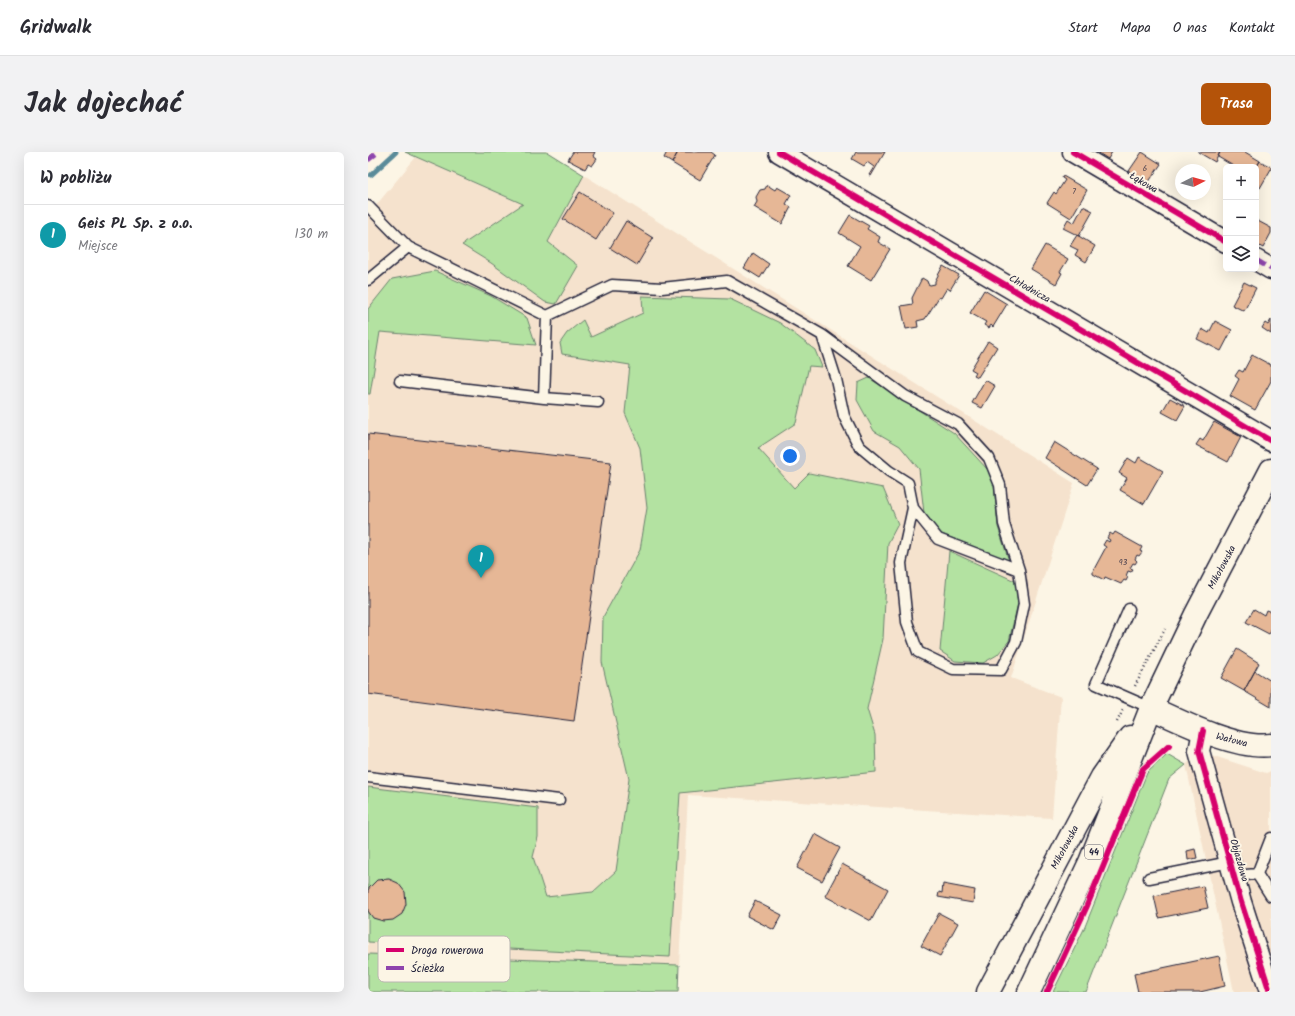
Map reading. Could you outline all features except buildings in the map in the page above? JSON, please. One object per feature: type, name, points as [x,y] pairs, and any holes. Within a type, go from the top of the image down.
[{"type":"main road","name":"Mikołowska","points":[[1030,992],[1090,862],[1151,708],[1196,614],[1271,470]]},
{"type":"main road","name":"Mikołowska","points":[[988,992],[1102,777],[1151,708]]},
{"type":"main road","name":"Wałowa","points":[[1151,708],[1203,731],[1240,743],[1265,746],[1271,745]]},
{"type":"street","name":"Chłodnicza","points":[[780,152],[1271,441]]},
{"type":"street","name":"Łąkowa","points":[[1073,152],[1223,240]]},
{"type":"street","points":[[1259,262],[1271,269]]},
{"type":"street","name":"Objazdowa","points":[[1203,731],[1199,752],[1232,869],[1270,992]]},
{"type":"lane","points":[[368,206],[408,247],[547,316]]},
{"type":"lane","points":[[368,280],[408,247]]},
{"type":"lane","points":[[547,316],[612,285],[662,288],[727,281],[822,335],[905,396],[958,424],[989,458],[1000,485],[1004,524],[1019,570],[1024,604],[1016,642],[1001,670],[954,669],[918,652],[907,622],[901,563],[913,508],[908,483],[889,471],[859,446],[844,416],[836,379],[822,335]]},
{"type":"lane","points":[[544,398],[547,316]]},
{"type":"lane","points":[[400,381],[544,398],[598,402]]},
{"type":"lane","points":[[913,508],[938,539],[1019,570]]},
{"type":"lane","points":[[1129,610],[1096,684],[1151,708]]},
{"type":"lane","points":[[368,777],[558,800]]},
{"type":"lane","points":[[1257,874],[1271,838]]},
{"type":"lane","points":[[1149,878],[1232,869],[1257,874],[1271,896]]},
{"type":"shaded area","points":[[549,153],[1074,483],[1011,678],[1061,697],[1052,818],[688,795],[679,965],[510,959],[510,936],[378,936],[378,954],[368,954],[368,215],[416,157],[523,204]]},
{"type":"shaded area","points":[[1199,751],[1266,773],[1271,771],[1271,992],[1234,992],[1186,765]]},
{"type":"green space","points":[[405,152],[547,152],[584,175],[548,242],[578,266],[556,304],[545,302],[491,263],[462,245],[523,204]]},
{"type":"green space","points":[[435,271],[491,296],[527,318],[536,345],[380,332],[370,394],[368,394],[368,309],[392,279]]},
{"type":"green space","points":[[642,296],[730,299],[780,323],[815,350],[822,367],[809,366],[796,423],[758,448],[794,488],[809,473],[883,488],[898,524],[888,543],[883,639],[867,709],[875,735],[876,772],[680,793],[670,957],[510,949],[510,936],[378,936],[378,942],[368,942],[368,787],[538,808],[538,837],[533,857],[546,897],[593,892],[616,871],[629,779],[602,662],[603,617],[640,550],[647,508],[640,448],[625,413],[630,365],[562,354],[560,343],[567,333],[583,320],[591,337],[643,313]]},
{"type":"green space","points":[[869,378],[954,433],[988,470],[994,485],[998,527],[1009,561],[942,534],[924,513],[919,469],[900,446],[874,431],[857,400],[858,383]]},
{"type":"green space","points":[[949,551],[1015,581],[1018,603],[1009,641],[997,655],[983,663],[955,661],[940,651]]},
{"type":"green space","points":[[1167,754],[1186,765],[1169,779],[1086,992],[1053,992],[1084,929],[1147,773]]},
{"type":"green space","points":[[368,954],[378,954],[378,982],[510,982],[510,959],[679,965],[678,992],[368,992]]},
{"type":"waterway","points":[[371,175],[396,152]]},
{"type":"marked path","points":[[368,160],[378,152]]},
{"type":"marked path","points":[[1259,262],[1271,269]]},
{"type":"cycle path","points":[[779,152],[1271,441]]},
{"type":"cycle path","points":[[1073,152],[1223,240]]},
{"type":"cycle path","points":[[1203,731],[1199,751],[1241,902],[1270,992]]},
{"type":"cycle path","points":[[1047,992],[1086,908],[1143,769],[1169,746]]},
{"type":"place","name":"Geis PL Sp. z o.o.","points":[[481,578]]}]
